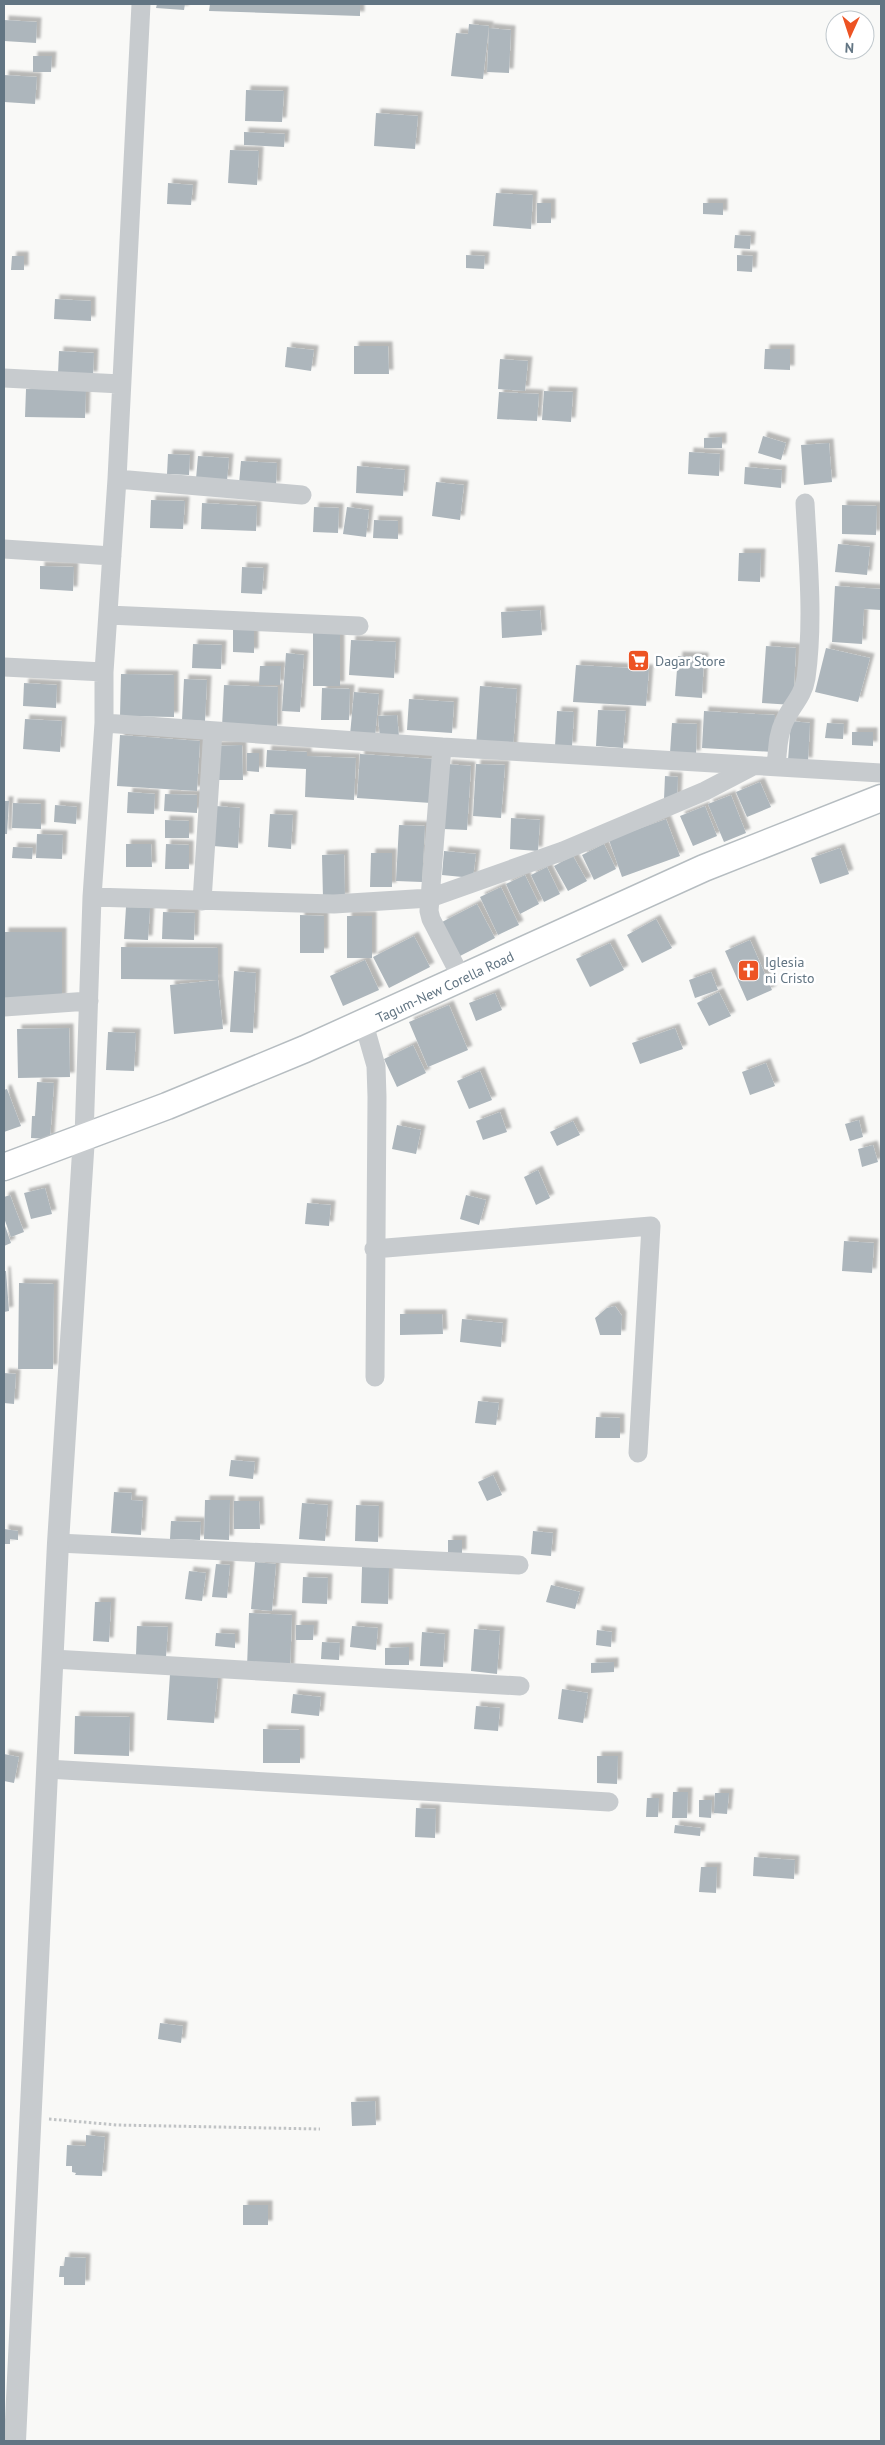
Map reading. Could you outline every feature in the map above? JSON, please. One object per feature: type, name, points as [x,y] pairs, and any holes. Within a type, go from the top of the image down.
[{"type":"main road","name":"Tagum-New Corella Road","points":[[4,1167],[176,1103],[364,1024],[704,868],[881,798]]},
{"type":"street","points":[[14,2441],[58,1543],[84,1137],[92,897],[104,723],[104,672],[117,479],[140,4]]},
{"type":"street","points":[[4,378],[121,384]]},
{"type":"street","points":[[117,479],[302,494]]},
{"type":"street","points":[[776,766],[779,735],[784,720],[803,693],[806,678],[810,613],[805,503]]},
{"type":"street","points":[[4,549],[112,556]]},
{"type":"street","points":[[108,615],[359,626]]},
{"type":"street","points":[[4,667],[104,672]]},
{"type":"street","points":[[104,723],[442,747],[881,773]]},
{"type":"street","points":[[202,901],[213,730]]},
{"type":"street","points":[[442,747],[430,898],[431,919],[462,979]]},
{"type":"street","points":[[92,897],[334,904],[430,898],[563,851],[705,791],[752,766]]},
{"type":"street","points":[[4,1007],[89,1001]]},
{"type":"street","points":[[364,1024],[376,1066],[375,1377]]},
{"type":"street","points":[[374,1249],[651,1226],[638,1453]]},
{"type":"street","points":[[58,1543],[519,1565]]},
{"type":"street","points":[[53,1659],[520,1686]]},
{"type":"street","points":[[48,1769],[609,1802]]},
{"type":"path","points":[[31,2118],[117,2124],[320,2129]]},
{"type":"building","points":[[157,4],[185,4],[184,10],[156,8]]},
{"type":"building","points":[[210,4],[360,4],[360,16],[209,11]]},
{"type":"building","points":[[4,20],[37,22],[36,43],[4,41]]},
{"type":"building","points":[[469,24],[489,26],[483,79],[451,76],[456,33],[468,34]]},
{"type":"building","points":[[489,28],[511,30],[509,73],[487,72]]},
{"type":"building","points":[[33,56],[52,56],[51,72],[33,72]]},
{"type":"building","points":[[4,75],[37,77],[35,104],[4,102]]},
{"type":"building","points":[[246,90],[284,91],[282,122],[245,121]]},
{"type":"building","points":[[376,113],[418,116],[415,149],[374,146]]},
{"type":"building","points":[[244,132],[285,134],[284,147],[244,145]]},
{"type":"building","points":[[230,150],[259,151],[257,185],[228,183]]},
{"type":"building","points":[[168,183],[193,185],[191,205],[167,204]]},
{"type":"building","points":[[496,193],[533,195],[531,229],[493,226]]},
{"type":"building","points":[[537,203],[551,203],[551,223],[537,223]]},
{"type":"building","points":[[703,203],[723,203],[723,215],[703,214]]},
{"type":"building","points":[[735,235],[751,236],[750,249],[734,248]]},
{"type":"building","points":[[466,255],[485,256],[484,269],[466,268]]},
{"type":"building","points":[[737,255],[753,256],[752,272],[737,271]]},
{"type":"building","points":[[12,256],[24,256],[24,270],[11,270]]},
{"type":"building","points":[[55,299],[91,301],[91,321],[54,319]]},
{"type":"building","points":[[354,346],[388,346],[389,374],[354,374]]},
{"type":"building","points":[[287,347],[314,350],[311,371],[285,367]]},
{"type":"building","points":[[765,349],[790,349],[790,370],[764,369]]},
{"type":"building","points":[[59,351],[94,353],[93,376],[58,374]]},
{"type":"building","points":[[500,359],[528,361],[525,391],[498,389]]},
{"type":"building","points":[[26,389],[86,390],[85,418],[25,417]]},
{"type":"building","points":[[544,391],[573,392],[571,422],[542,420]]},
{"type":"building","points":[[499,392],[539,394],[537,421],[497,419]]},
{"type":"building","points":[[763,436],[786,443],[781,460],[758,453]]},
{"type":"building","points":[[722,437],[722,448],[704,448],[704,438]]},
{"type":"building","points":[[829,443],[832,482],[804,485],[801,445]]},
{"type":"building","points":[[689,452],[720,454],[719,476],[688,474]]},
{"type":"building","points":[[168,454],[190,455],[189,475],[167,474]]},
{"type":"building","points":[[198,456],[229,458],[227,481],[196,479]]},
{"type":"building","points":[[241,461],[277,463],[276,486],[239,484]]},
{"type":"building","points":[[357,466],[405,470],[403,496],[356,493]]},
{"type":"building","points":[[745,467],[782,470],[781,488],[744,484]]},
{"type":"building","points":[[436,482],[464,485],[460,520],[432,516]]},
{"type":"building","points":[[151,500],[185,501],[183,529],[150,528]]},
{"type":"building","points":[[202,503],[257,506],[256,531],[201,529]]},
{"type":"building","points":[[842,505],[877,506],[876,535],[842,534]]},
{"type":"building","points":[[314,507],[339,508],[338,533],[313,532]]},
{"type":"building","points":[[347,507],[369,510],[366,537],[343,534]]},
{"type":"building","points":[[374,520],[398,521],[398,539],[373,538]]},
{"type":"building","points":[[838,544],[870,547],[867,575],[835,572]]},
{"type":"building","points":[[739,553],[761,553],[760,582],[738,581]]},
{"type":"building","points":[[40,566],[74,567],[73,591],[40,589]]},
{"type":"building","points":[[242,567],[264,568],[262,594],[241,593]]},
{"type":"building","points":[[835,586],[881,589],[881,610],[864,609],[862,644],[832,642]]},
{"type":"building","points":[[540,610],[542,635],[502,638],[501,612]]},
{"type":"building","points":[[233,627],[254,627],[254,653],[233,652]]},
{"type":"building","points":[[313,632],[340,632],[340,686],[313,686]]},
{"type":"building","points":[[351,640],[396,642],[394,678],[349,675]]},
{"type":"building","points":[[193,644],[222,645],[221,669],[192,668]]},
{"type":"building","points":[[766,646],[796,648],[793,705],[762,703]]},
{"type":"building","points":[[826,648],[870,658],[858,702],[815,692]]},
{"type":"building","points":[[286,653],[304,655],[300,712],[282,711]]},
{"type":"building","points":[[678,656],[704,657],[702,698],[675,696]]},
{"type":"building","points":[[576,665],[649,669],[646,706],[573,702]]},
{"type":"building","points":[[260,666],[281,666],[280,685],[259,685]]},
{"type":"building","points":[[121,674],[174,675],[174,717],[120,716]]},
{"type":"building","points":[[184,679],[207,680],[205,721],[182,720]]},
{"type":"building","points":[[24,683],[57,685],[56,708],[23,706]]},
{"type":"building","points":[[224,685],[278,687],[277,729],[222,727]]},
{"type":"building","points":[[480,686],[517,689],[513,749],[476,747]]},
{"type":"building","points":[[322,688],[350,689],[349,720],[321,720]]},
{"type":"building","points":[[354,692],[379,694],[375,737],[350,735]]},
{"type":"building","points":[[409,699],[454,702],[452,733],[407,730]]},
{"type":"building","points":[[598,710],[626,711],[623,748],[596,746]]},
{"type":"building","points":[[557,711],[574,712],[572,747],[555,746]]},
{"type":"building","points":[[704,711],[775,715],[773,752],[702,748]]},
{"type":"building","points":[[397,715],[399,737],[380,738],[378,716]]},
{"type":"building","points":[[25,719],[62,721],[60,752],[23,749]]},
{"type":"building","points":[[791,721],[810,723],[808,762],[788,760]]},
{"type":"building","points":[[672,723],[697,724],[696,755],[670,753]]},
{"type":"building","points":[[827,723],[844,724],[843,739],[825,738]]},
{"type":"building","points":[[852,732],[873,732],[873,746],[852,745]]},
{"type":"building","points":[[120,735],[200,741],[197,791],[117,786]]},
{"type":"building","points":[[242,745],[243,780],[215,780],[215,746]]},
{"type":"building","points":[[267,750],[307,752],[307,756],[356,758],[354,800],[305,797],[306,769],[266,767]]},
{"type":"building","points":[[247,753],[259,753],[259,772],[247,771]]},
{"type":"building","points":[[360,754],[434,759],[431,803],[357,798]]},
{"type":"building","points":[[447,764],[471,766],[467,830],[443,829]]},
{"type":"building","points":[[476,764],[505,765],[501,818],[473,816]]},
{"type":"building","points":[[665,776],[678,777],[677,800],[664,799]]},
{"type":"building","points":[[760,782],[771,807],[747,817],[736,792]]},
{"type":"building","points":[[128,792],[155,794],[154,814],[127,813]]},
{"type":"building","points":[[165,794],[197,795],[197,813],[164,811]]},
{"type":"building","points":[[731,795],[746,833],[724,842],[708,804]]},
{"type":"building","points":[[4,801],[9,801],[7,834],[4,834]]},
{"type":"building","points":[[13,803],[41,804],[41,829],[12,828]]},
{"type":"building","points":[[55,805],[77,807],[76,824],[54,822]]},
{"type":"building","points":[[216,806],[240,808],[238,848],[213,846]]},
{"type":"building","points":[[705,806],[717,836],[693,846],[680,816]]},
{"type":"building","points":[[270,814],[293,815],[291,849],[268,847]]},
{"type":"building","points":[[511,818],[540,820],[538,851],[510,849]]},
{"type":"building","points":[[666,819],[680,856],[622,877],[609,840]]},
{"type":"building","points":[[165,820],[189,821],[189,838],[165,838]]},
{"type":"building","points":[[399,825],[425,826],[422,882],[396,881]]},
{"type":"building","points":[[37,834],[63,835],[62,859],[36,858]]},
{"type":"building","points":[[126,844],[151,844],[152,867],[126,867]]},
{"type":"building","points":[[166,844],[189,845],[189,869],[165,869]]},
{"type":"building","points":[[604,844],[616,869],[594,880],[582,855]]},
{"type":"building","points":[[13,847],[33,848],[32,859],[12,858]]},
{"type":"building","points":[[840,848],[849,874],[820,884],[811,858]]},
{"type":"building","points":[[444,851],[476,854],[473,878],[442,875]]},
{"type":"building","points":[[371,853],[392,853],[392,887],[370,887]]},
{"type":"building","points":[[344,854],[345,898],[323,899],[322,855]]},
{"type":"building","points":[[573,856],[587,881],[568,891],[554,866]]},
{"type":"building","points":[[547,867],[560,894],[544,902],[531,875]]},
{"type":"building","points":[[525,875],[539,904],[520,914],[506,884]]},
{"type":"building","points":[[501,887],[519,925],[498,935],[480,897]]},
{"type":"building","points":[[477,904],[495,938],[460,956],[442,922]]},
{"type":"building","points":[[126,907],[150,908],[148,940],[124,939]]},
{"type":"building","points":[[163,912],[195,913],[194,940],[162,939]]},
{"type":"building","points":[[300,915],[324,916],[324,953],[300,953]]},
{"type":"building","points":[[347,916],[372,916],[372,958],[347,958]]},
{"type":"building","points":[[656,919],[672,948],[642,963],[627,935]]},
{"type":"building","points":[[4,932],[62,932],[62,999],[4,999]]},
{"type":"building","points":[[414,936],[430,967],[389,988],[373,957]]},
{"type":"building","name":"Iglesia ni Cristo","points":[[750,940],[772,990],[747,1001],[725,951]]},
{"type":"building","points":[[610,943],[624,970],[590,987],[576,959]]},
{"type":"building","points":[[121,947],[218,948],[218,980],[121,979]]},
{"type":"building","points":[[365,960],[379,990],[343,1006],[330,976]]},
{"type":"building","points":[[234,971],[256,973],[253,1033],[230,1032]]},
{"type":"building","points":[[711,972],[718,990],[695,998],[689,980]]},
{"type":"building","points":[[218,980],[223,1029],[174,1034],[170,985]]},
{"type":"building","points":[[719,992],[731,1016],[709,1026],[697,1003]]},
{"type":"building","points":[[495,993],[502,1010],[476,1021],[469,1003]]},
{"type":"building","points":[[449,1005],[468,1050],[428,1067],[409,1022]]},
{"type":"building","points":[[69,1028],[70,1077],[18,1078],[17,1029]]},
{"type":"building","points":[[675,1028],[683,1049],[640,1064],[632,1043]]},
{"type":"building","points":[[108,1032],[136,1033],[134,1071],[106,1070]]},
{"type":"building","points":[[413,1045],[426,1073],[397,1087],[384,1059]]},
{"type":"building","points":[[766,1063],[775,1086],[750,1095],[742,1072]]},
{"type":"building","points":[[480,1071],[492,1100],[469,1109],[457,1081]]},
{"type":"building","points":[[37,1082],[54,1083],[50,1139],[31,1138],[32,1116],[35,1116]]},
{"type":"building","points":[[7,1089],[21,1126],[4,1132],[4,1090]]},
{"type":"building","points":[[500,1112],[507,1132],[483,1140],[476,1121]]},
{"type":"building","points":[[859,1120],[863,1137],[850,1141],[845,1124]]},
{"type":"building","points":[[573,1121],[580,1135],[557,1146],[550,1132]]},
{"type":"building","points":[[397,1125],[421,1130],[416,1154],[392,1149]]},
{"type":"building","points":[[873,1145],[878,1162],[862,1167],[858,1149]]},
{"type":"building","points":[[538,1170],[550,1198],[536,1205],[524,1177]]},
{"type":"building","points":[[45,1188],[52,1214],[31,1219],[24,1193]]},
{"type":"building","points":[[10,1195],[24,1232],[11,1237],[4,1218],[4,1197]]},
{"type":"building","points":[[466,1195],[486,1200],[479,1225],[460,1219]]},
{"type":"building","points":[[307,1203],[331,1205],[329,1226],[305,1224]]},
{"type":"building","points":[[4,1223],[11,1243],[4,1246]]},
{"type":"building","points":[[844,1241],[874,1243],[872,1273],[842,1271]]},
{"type":"building","points":[[4,1271],[6,1271],[9,1311],[4,1312]]},
{"type":"building","points":[[19,1283],[54,1284],[53,1369],[18,1369]]},
{"type":"building","points":[[615,1306],[622,1316],[621,1335],[600,1335],[595,1318],[607,1308]]},
{"type":"building","points":[[400,1314],[442,1314],[443,1334],[400,1335]]},
{"type":"building","points":[[462,1319],[503,1323],[501,1347],[460,1342]]},
{"type":"building","points":[[4,1373],[16,1374],[14,1404],[4,1403]]},
{"type":"building","points":[[478,1401],[499,1403],[496,1425],[475,1423]]},
{"type":"building","points":[[596,1417],[620,1418],[620,1438],[595,1438]]},
{"type":"building","points":[[231,1460],[255,1462],[253,1479],[229,1476]]},
{"type":"building","points":[[493,1475],[502,1495],[487,1501],[478,1482]]},
{"type":"building","points":[[114,1492],[132,1493],[131,1500],[143,1501],[141,1535],[111,1533]]},
{"type":"building","points":[[205,1500],[230,1500],[229,1540],[204,1539]]},
{"type":"building","points":[[234,1501],[259,1501],[260,1529],[234,1529]]},
{"type":"building","points":[[302,1503],[328,1505],[325,1541],[299,1539]]},
{"type":"building","points":[[356,1505],[379,1506],[378,1542],[355,1541]]},
{"type":"building","points":[[171,1521],[201,1522],[200,1540],[170,1539]]},
{"type":"building","points":[[4,1529],[18,1531],[18,1540],[10,1539],[10,1544],[4,1544]]},
{"type":"building","points":[[533,1531],[553,1533],[551,1556],[531,1554]]},
{"type":"building","points":[[448,1540],[462,1540],[462,1554],[448,1554]]},
{"type":"building","points":[[255,1562],[276,1564],[272,1611],[251,1609]]},
{"type":"building","points":[[216,1564],[230,1565],[227,1598],[212,1597]]},
{"type":"building","points":[[362,1567],[389,1568],[388,1604],[361,1603]]},
{"type":"building","points":[[189,1571],[206,1573],[202,1601],[185,1599]]},
{"type":"building","points":[[303,1577],[328,1578],[327,1604],[302,1603]]},
{"type":"building","points":[[551,1585],[580,1592],[575,1609],[546,1602]]},
{"type":"building","points":[[95,1602],[111,1602],[109,1642],[93,1641]]},
{"type":"building","points":[[249,1613],[292,1615],[290,1669],[247,1667]]},
{"type":"building","points":[[296,1625],[314,1625],[313,1640],[296,1640]]},
{"type":"building","points":[[137,1626],[168,1627],[166,1657],[136,1655]]},
{"type":"building","points":[[352,1626],[378,1628],[376,1650],[350,1647]]},
{"type":"building","points":[[474,1629],[500,1631],[497,1674],[471,1671]]},
{"type":"building","points":[[597,1630],[612,1632],[611,1647],[596,1645]]},
{"type":"building","points":[[422,1632],[445,1634],[443,1667],[420,1666]]},
{"type":"building","points":[[216,1633],[235,1634],[235,1648],[215,1646]]},
{"type":"building","points":[[322,1642],[340,1643],[339,1660],[321,1659]]},
{"type":"building","points":[[409,1647],[409,1665],[385,1665],[385,1648]]},
{"type":"building","points":[[614,1662],[614,1672],[591,1673],[591,1663]]},
{"type":"building","points":[[170,1674],[218,1678],[214,1723],[167,1720]]},
{"type":"building","points":[[562,1689],[588,1693],[583,1723],[558,1719]]},
{"type":"building","points":[[293,1694],[321,1697],[319,1716],[291,1713]]},
{"type":"building","points":[[476,1706],[500,1708],[498,1731],[474,1729]]},
{"type":"building","points":[[75,1716],[130,1717],[129,1756],[74,1754]]},
{"type":"building","points":[[263,1729],[300,1730],[300,1763],[263,1763]]},
{"type":"building","points":[[4,1754],[19,1757],[14,1783],[4,1781]]},
{"type":"building","points":[[597,1756],[618,1756],[617,1784],[597,1783]]},
{"type":"building","points":[[673,1792],[688,1792],[687,1818],[672,1818]]},
{"type":"building","points":[[715,1793],[729,1793],[727,1814],[714,1813]]},
{"type":"building","points":[[647,1798],[659,1798],[658,1817],[646,1817]]},
{"type":"building","points":[[699,1800],[712,1800],[711,1818],[699,1817]]},
{"type":"building","points":[[416,1808],[436,1809],[435,1838],[415,1837]]},
{"type":"building","points":[[675,1825],[701,1828],[700,1836],[674,1833]]},
{"type":"building","points":[[754,1857],[795,1860],[794,1879],[753,1876]]},
{"type":"building","points":[[701,1867],[717,1867],[716,1893],[699,1892]]},
{"type":"building","points":[[160,2023],[183,2026],[181,2043],[158,2039]]},
{"type":"building","points":[[375,2101],[376,2125],[352,2126],[351,2102]]},
{"type":"building","points":[[86,2135],[105,2137],[102,2176],[75,2175],[76,2173],[72,2172],[72,2166],[66,2166],[67,2145],[86,2146]]},
{"type":"building","points":[[243,2205],[268,2205],[268,2225],[243,2225]]},
{"type":"building","points":[[65,2257],[86,2258],[85,2285],[64,2285],[64,2277],[59,2277],[60,2266],[64,2266]]},
{"type":"place","name":"Dagar Store","points":[[639,661]]},
{"type":"place","name":"Iglesia ni Cristo","points":[[749,970]]}]
